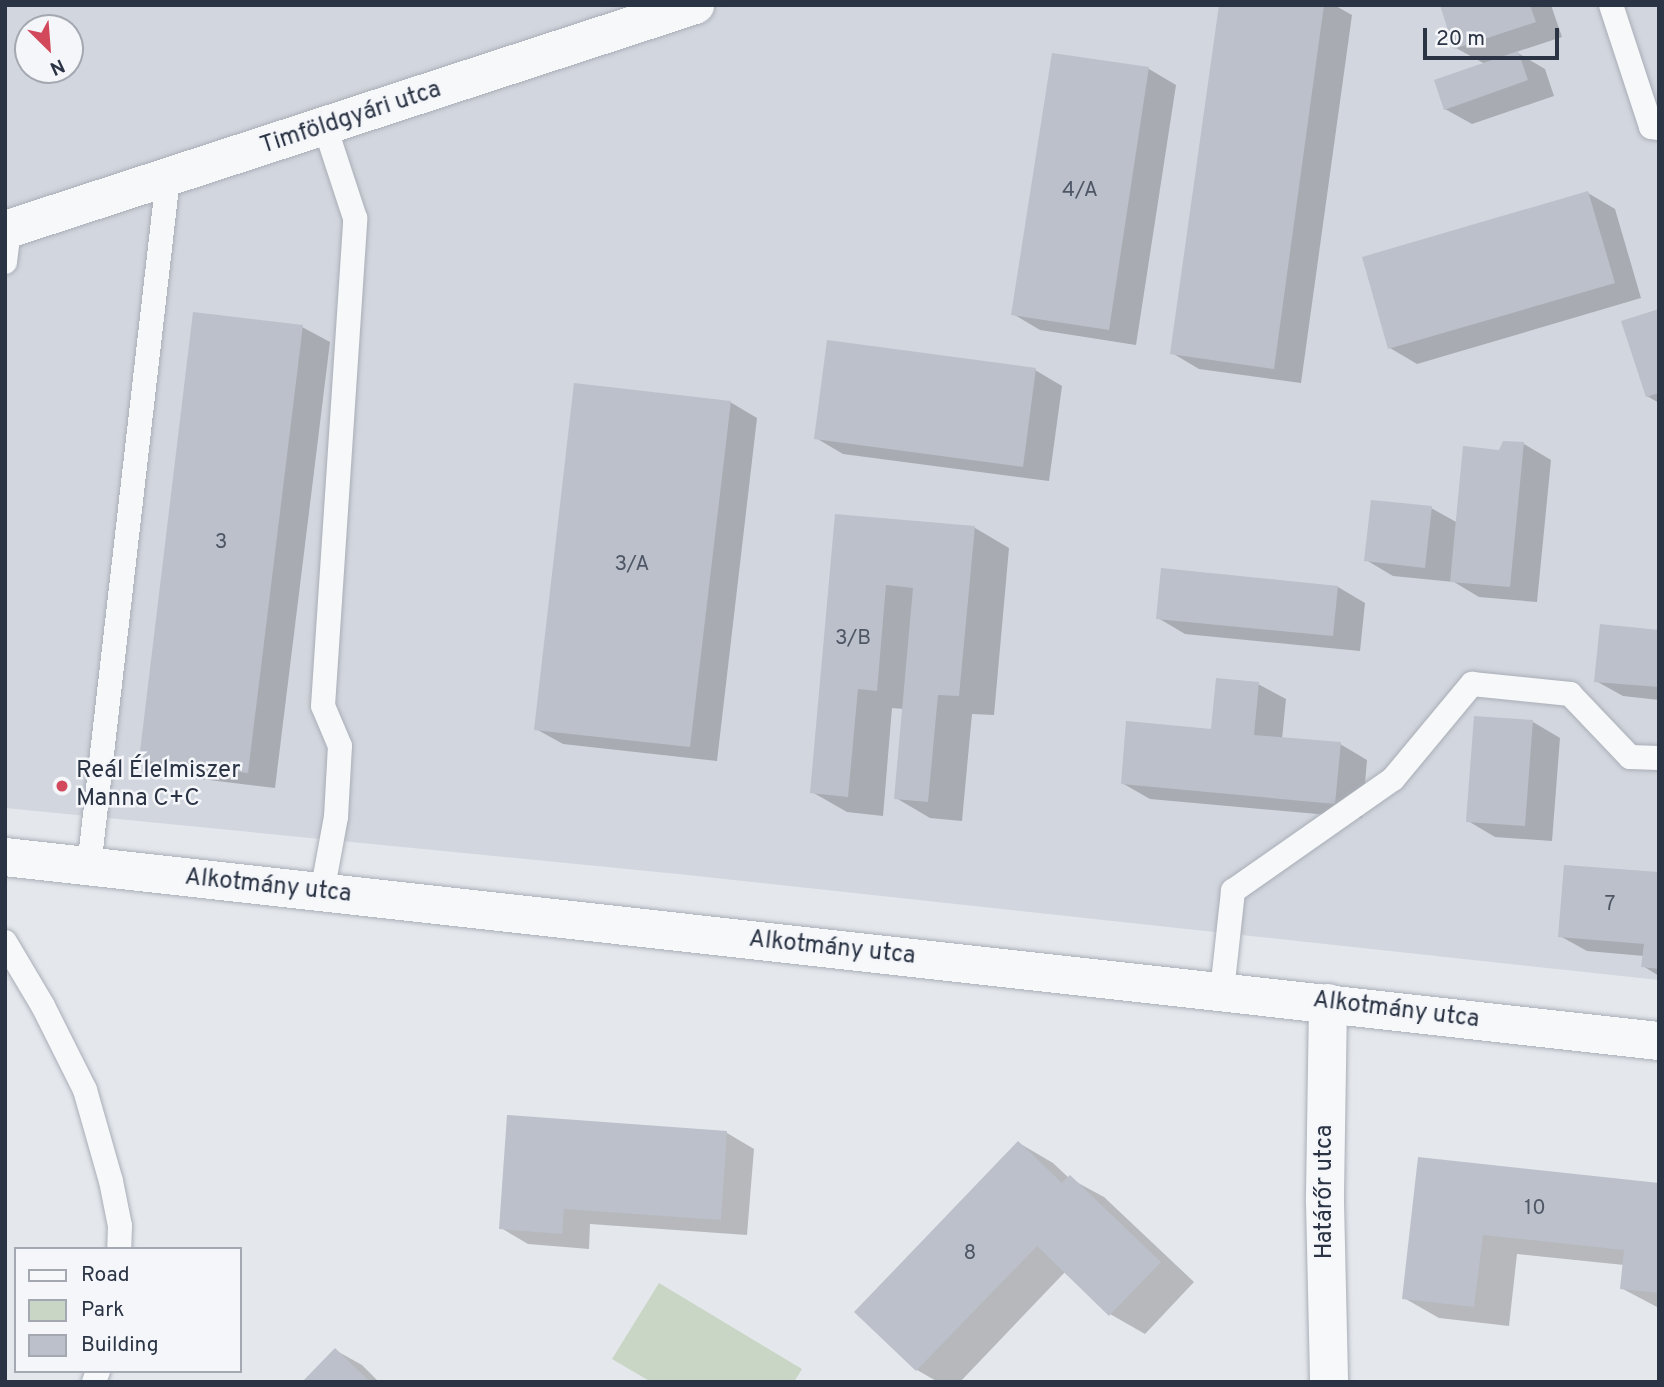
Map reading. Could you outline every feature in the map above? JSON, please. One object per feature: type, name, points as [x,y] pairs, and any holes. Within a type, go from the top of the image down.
[{"type":"street","name":"Timföldgyári utca","points":[[6,240],[168,178],[695,5]]},
{"type":"street","name":"Alkotmány utca","points":[[5,857],[1659,1041]]},
{"type":"street","name":"Határőr utca","points":[[1328,1003],[1325,1202],[1329,1382]]},
{"type":"lane","points":[[1611,5],[1651,127],[1659,128]]},
{"type":"lane","points":[[322,892],[336,817],[340,746],[323,706],[355,218],[325,127]]},
{"type":"lane","points":[[89,867],[168,178]]},
{"type":"lane","points":[[1222,991],[1233,891],[1393,779],[1472,684],[1570,694],[1630,757],[1659,758]]},
{"type":"lane","points":[[5,942],[43,1006],[85,1090],[100,1135],[113,1192],[120,1226],[119,1247]]},
{"type":"shaded area","points":[[5,5],[1659,5],[1659,980],[678,874],[5,808]]},
{"type":"green space","points":[[659,1283],[802,1369],[794,1382],[651,1382],[612,1359]]},
{"type":"building","points":[[1219,5],[1324,5],[1274,369],[1170,354]]},
{"type":"building","points":[[1440,5],[1530,5],[1536,22],[1454,49]]},
{"type":"building","points":[[1518,51],[1528,80],[1444,110],[1434,80]]},
{"type":"building","points":[[1052,53],[1149,67],[1109,330],[1011,315]]},
{"type":"building","points":[[1588,191],[1615,283],[1388,349],[1362,257]]},
{"type":"building","points":[[1659,309],[1659,393],[1646,397],[1621,321]]},
{"type":"building","points":[[193,312],[303,325],[248,773],[139,760]]},
{"type":"building","points":[[827,340],[1036,368],[1023,467],[814,439]]},
{"type":"building","points":[[574,383],[731,401],[690,747],[534,730]]},
{"type":"building","points":[[1503,441],[1524,442],[1510,587],[1450,582],[1463,446],[1499,450]]},
{"type":"building","points":[[1371,500],[1432,506],[1425,568],[1364,561]]},
{"type":"building","points":[[835,514],[975,526],[959,696],[938,695],[928,802],[894,799],[913,588],[886,585],[877,691],[858,689],[848,797],[810,793]]},
{"type":"building","points":[[1161,568],[1338,586],[1333,636],[1156,619]]},
{"type":"building","points":[[1600,624],[1659,630],[1659,687],[1594,682]]},
{"type":"building","points":[[1216,678],[1259,682],[1254,735],[1341,742],[1335,804],[1121,784],[1126,721],[1211,729]]},
{"type":"building","points":[[1474,716],[1533,720],[1525,826],[1466,822]]},
{"type":"building","points":[[1564,865],[1659,872],[1659,969],[1641,967],[1644,944],[1558,937]]},
{"type":"building","points":[[507,1115],[727,1131],[721,1220],[564,1209],[562,1234],[499,1229]]},
{"type":"building","points":[[1018,1141],[1062,1183],[1070,1175],[1161,1262],[1109,1316],[1037,1246],[916,1371],[854,1312]]},
{"type":"building","points":[[1418,1157],[1659,1183],[1659,1293],[1620,1289],[1624,1250],[1483,1235],[1474,1307],[1402,1299]]},
{"type":"building","points":[[335,1348],[370,1382],[302,1382]]},
{"type":"place","name":"Reál Élelmiszer Manna C+C","points":[[62,786]]}]
